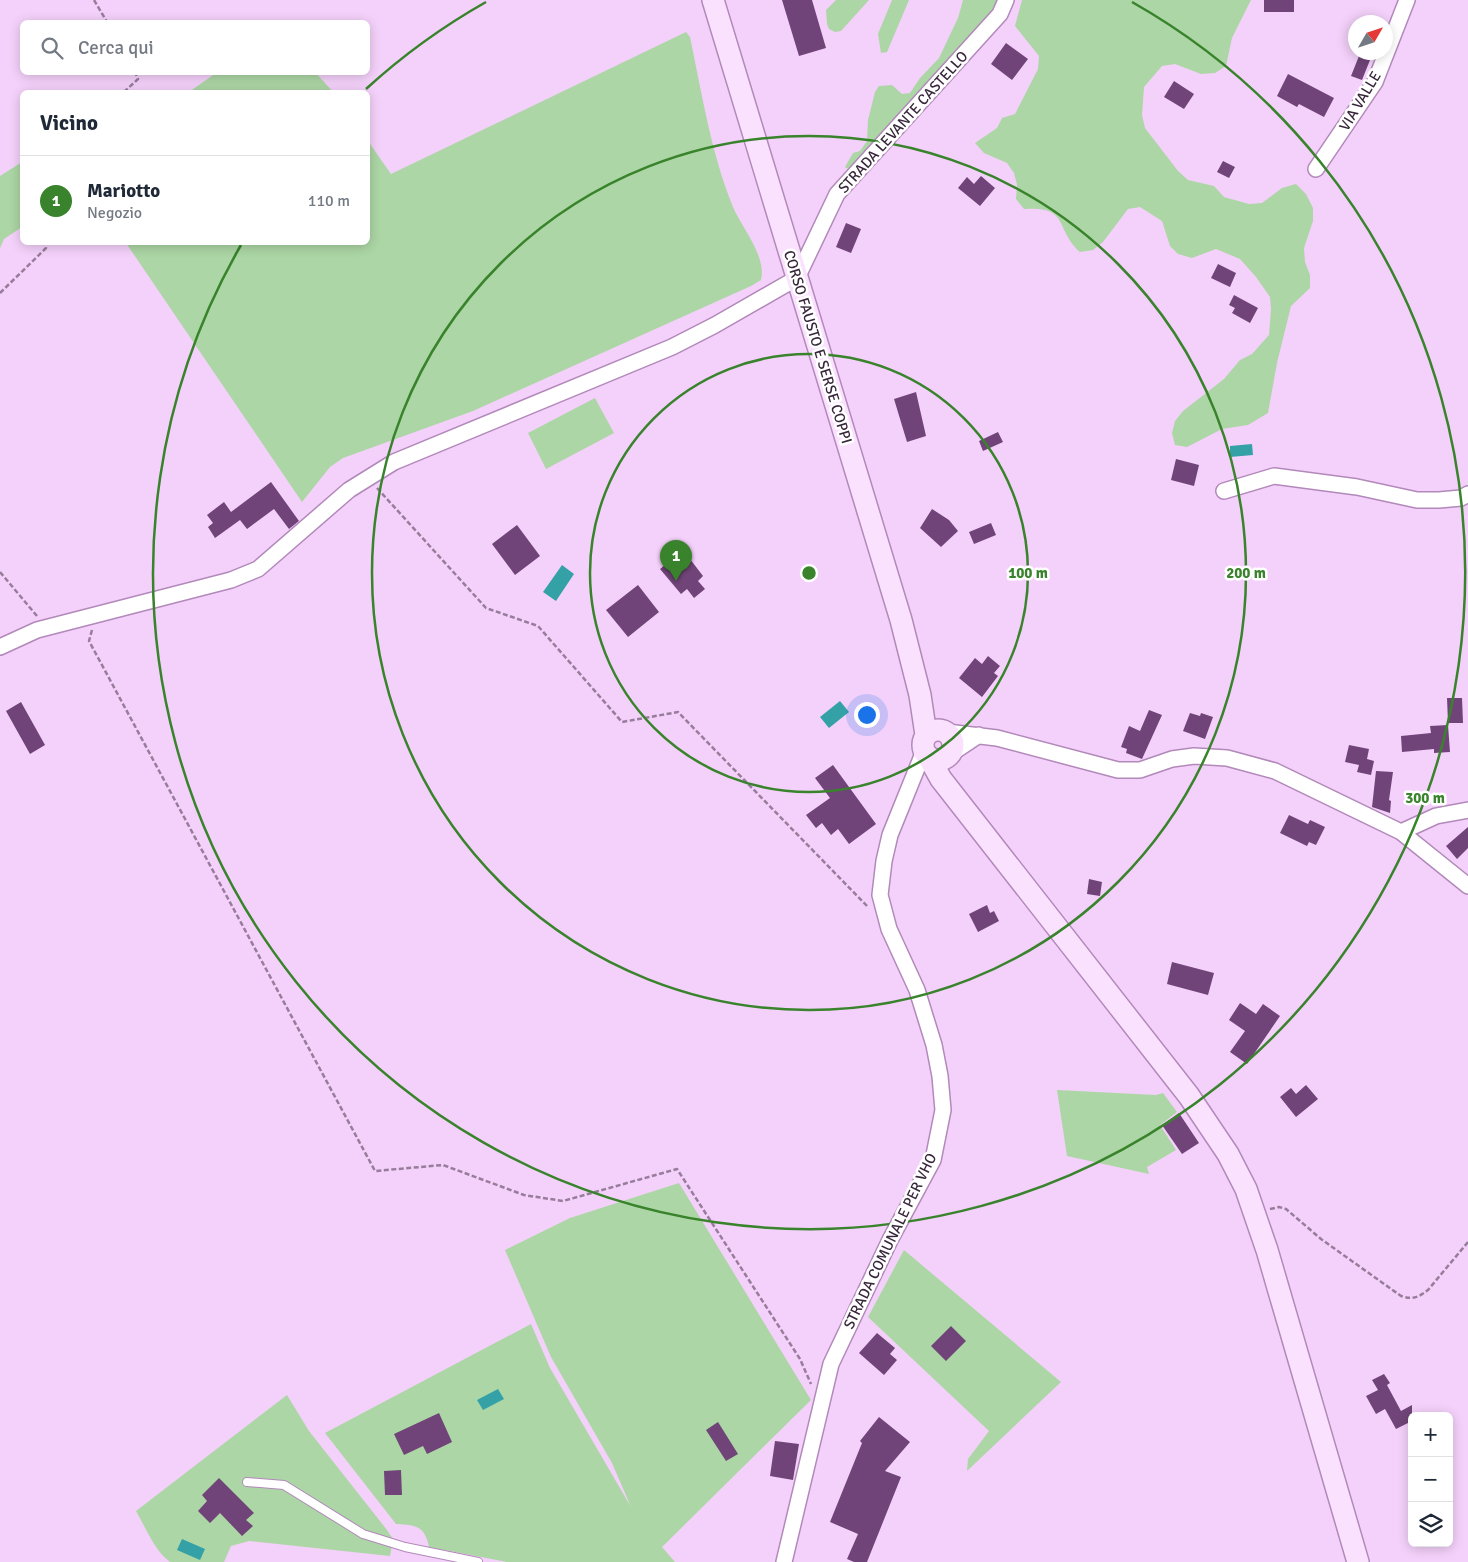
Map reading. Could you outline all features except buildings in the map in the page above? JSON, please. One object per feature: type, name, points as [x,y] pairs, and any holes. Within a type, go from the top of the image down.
[{"type":"street","name":"CORSO FAUSTO E SERSE COPPI","points":[[713,0],[901,620],[920,695],[934,712],[934,741]]},
{"type":"street","name":"STRADA LEVANTE CASTELLO","points":[[797,278],[837,194],[988,28],[1000,14],[1006,0]]},
{"type":"street","name":"VIA VALLE","points":[[1316,169],[1375,82],[1406,0]]},
{"type":"street","points":[[0,647],[46,627],[248,574],[258,568],[349,490],[394,462],[672,347],[716,325],[797,278]]},
{"type":"street","points":[[1224,491],[1274,476],[1356,487],[1418,500],[1461,498],[1468,494]]},
{"type":"street","points":[[934,741],[936,760],[945,759],[979,735]]},
{"type":"street","points":[[934,741],[979,735],[1118,770],[1140,770],[1172,759],[1194,756],[1226,758],[1275,771],[1401,832],[1468,886]]},
{"type":"street","points":[[934,741],[941,779],[1188,1096],[1228,1154],[1246,1189],[1254,1212],[1358,1562]]},
{"type":"street","name":"STRADA COMUNALE PER VHO","points":[[784,1562],[831,1364],[890,1240],[933,1160],[943,1110],[940,1076],[934,1045],[917,990],[889,929],[880,895],[884,861],[890,834],[934,741]]},
{"type":"street","points":[[951,753],[957,787],[966,811]]},
{"type":"street","points":[[1401,832],[1436,816],[1468,810]]},
{"type":"lane","points":[[247,1482],[284,1485],[363,1534],[405,1547],[478,1562]]},
{"type":"path","points":[[94,0],[106,20]]},
{"type":"path","points":[[126,90],[138,79],[136,75]]},
{"type":"path","points":[[0,293],[46,248],[46,245]]},
{"type":"path","points":[[368,477],[486,608],[538,626],[622,722],[678,712],[869,908]]},
{"type":"path","points":[[0,572],[46,627]]},
{"type":"path","points":[[96,614],[89,641],[375,1171],[443,1165],[524,1195],[563,1200],[677,1169],[800,1359],[821,1406]]},
{"type":"path","points":[[1254,1212],[1279,1207],[1286,1209],[1321,1239],[1401,1296],[1412,1299],[1428,1290],[1468,1242]]},
{"type":"shaded area","points":[[836,0],[869,0],[841,31],[835,32],[829,29],[826,10]]},
{"type":"shaded area","points":[[892,0],[909,0],[887,52],[881,53],[878,34]]},
{"type":"shaded area","points":[[963,0],[997,0],[992,11],[965,45],[850,170],[845,167],[853,153],[860,151],[867,141],[868,120],[875,92],[879,86],[892,85],[902,94],[910,93],[920,78],[939,58],[958,18]]},
{"type":"shaded area","points":[[1022,0],[1251,0],[1232,38],[1226,66],[1215,73],[1201,74],[1175,64],[1162,66],[1144,87],[1142,115],[1145,128],[1178,171],[1188,180],[1214,186],[1224,197],[1249,204],[1262,203],[1282,188],[1296,184],[1306,194],[1313,208],[1313,221],[1304,248],[1305,262],[1310,275],[1310,288],[1291,306],[1277,363],[1268,413],[1248,425],[1222,429],[1187,447],[1175,445],[1172,433],[1175,421],[1183,411],[1224,379],[1240,360],[1252,354],[1269,335],[1270,297],[1240,259],[1216,249],[1192,258],[1178,254],[1170,246],[1162,221],[1140,207],[1128,209],[1103,242],[1093,250],[1080,252],[1072,243],[1060,220],[1055,215],[1039,209],[1024,209],[1016,199],[1017,185],[1014,173],[1007,163],[984,153],[975,143],[997,128],[1002,118],[1015,114],[1038,69],[1039,56],[1015,26]]},
{"type":"shaded area","points":[[686,32],[690,37],[708,123],[725,187],[733,207],[757,252],[762,271],[761,280],[473,411],[343,458],[330,467],[302,502],[127,245],[370,245],[370,144],[391,174]]},
{"type":"shaded area","points":[[213,75],[318,75],[331,90],[192,90]]},
{"type":"shaded area","points":[[20,163],[20,228],[4,239],[0,248],[0,176]]},
{"type":"shaded area","points":[[595,398],[614,433],[546,469],[528,433]]},
{"type":"shaded area","points":[[1252,444],[1253,455],[1230,457],[1230,446]]},
{"type":"shaded area","points":[[562,565],[574,574],[556,601],[543,592]]},
{"type":"shaded area","points":[[840,701],[849,712],[829,728],[820,717]]},
{"type":"shaded area","points":[[1057,1090],[1156,1095],[1163,1093],[1177,1112],[1160,1125],[1176,1150],[1147,1167],[1149,1174],[1067,1156]]},
{"type":"shaded area","points":[[679,1183],[811,1400],[662,1547],[675,1562],[507,1562],[429,1547],[425,1535],[419,1528],[396,1524],[325,1433],[531,1324],[550,1368],[631,1507],[612,1463],[551,1357],[505,1250],[570,1218]]},
{"type":"shaded area","points":[[904,1250],[1061,1382],[967,1471],[968,1459],[989,1431],[868,1317]]},
{"type":"shaded area","points":[[498,1389],[504,1399],[483,1410],[477,1400]]},
{"type":"shaded area","points":[[287,1395],[309,1431],[393,1539],[390,1556],[249,1541],[231,1546],[224,1562],[170,1562],[155,1545],[136,1511]]},
{"type":"shaded area","points":[[182,1539],[205,1549],[200,1560],[177,1550]]},
{"type":"place","name":"Mariotto","points":[[676,581]]}]
